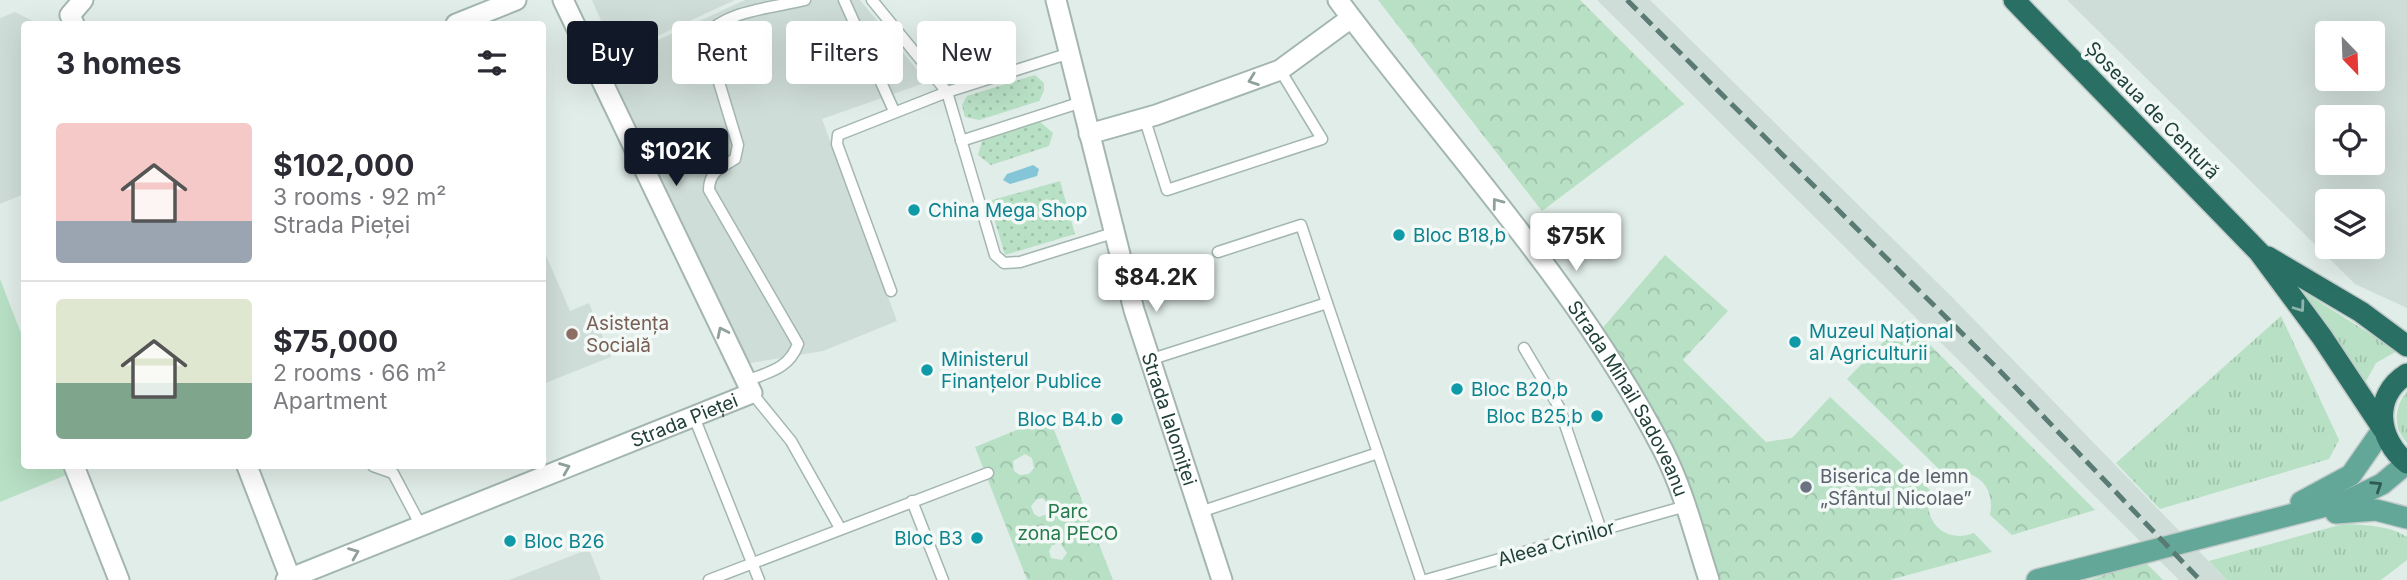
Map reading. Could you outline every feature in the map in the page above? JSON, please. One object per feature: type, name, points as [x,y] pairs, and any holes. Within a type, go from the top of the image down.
[{"type":"highway","name":"Șoseaua de Centură","points":[[2014,0],[2259,252],[2322,337],[2383,429],[2388,442],[2407,463]]},
{"type":"highway","name":"Șoseaua de Centură","points":[[2259,252],[2361,312],[2407,346]]},
{"type":"highway","points":[[2383,429],[2382,411],[2387,393],[2407,374]]},
{"type":"main road","points":[[2266,520],[2351,475],[2383,429]]},
{"type":"main road","points":[[2038,580],[2349,500],[2382,484],[2407,463]]},
{"type":"main road","points":[[2182,542],[2357,510],[2376,510],[2407,518]]},
{"type":"street","points":[[72,20],[83,0]]},
{"type":"street","points":[[464,21],[516,0]]},
{"type":"street","name":"Strada Pieței","points":[[289,579],[694,417],[749,387],[563,0]]},
{"type":"street","name":"Strada Ialomiței","points":[[1056,0],[1113,233],[1149,360],[1222,580]]},
{"type":"street","name":"Strada Mihail Sadoveanu","points":[[1338,0],[1582,314],[1663,451],[1686,506],[1709,580]]},
{"type":"street","points":[[1089,134],[1280,70],[1351,18]]},
{"type":"street","points":[[75,469],[119,580]]},
{"type":"street","points":[[248,469],[289,579]]},
{"type":"lane","points":[[805,0],[729,19],[714,25],[705,36],[738,145],[735,159],[715,171],[709,179],[709,190],[798,344],[793,357],[783,367],[749,387],[791,441],[840,528]]},
{"type":"lane","points":[[844,0],[894,111]]},
{"type":"lane","points":[[872,0],[947,92],[995,255],[1004,263],[1020,262],[1113,233]]},
{"type":"lane","points":[[891,291],[838,144],[838,135],[847,129],[947,92],[1070,53]]},
{"type":"lane","points":[[1144,117],[1167,190],[1322,139],[1280,70]]},
{"type":"lane","points":[[961,141],[1082,102]]},
{"type":"lane","points":[[1218,252],[1301,225],[1420,580]]},
{"type":"lane","points":[[1149,360],[1327,303]]},
{"type":"lane","points":[[1524,348],[1559,407],[1601,530]]},
{"type":"lane","points":[[694,417],[758,580]]},
{"type":"lane","points":[[1200,512],[1378,453]]},
{"type":"lane","points":[[383,469],[393,472],[421,526]]},
{"type":"lane","points":[[709,580],[988,473]]},
{"type":"lane","points":[[912,501],[943,580]]},
{"type":"lane","name":"Aleea Crinilor","points":[[1426,580],[1686,506]]},
{"type":"shaded area","points":[[592,0],[735,0],[690,21],[672,21],[672,29],[658,36],[658,21],[601,21]]},
{"type":"shaded area","points":[[745,0],[860,0],[877,21],[786,21],[786,84],[903,84],[903,53],[917,70],[917,84],[921,84],[822,119],[897,321],[823,351],[750,363],[616,84],[658,84],[658,40],[672,34],[672,84],[772,84],[772,21],[699,21]]},
{"type":"shaded area","points":[[1597,0],[1650,0],[1952,297],[2227,580],[2179,580]]},
{"type":"shaded area","points":[[2067,0],[2407,0],[2407,308],[2355,284],[2330,259],[2385,259],[2385,189],[2315,189],[2315,245]]},
{"type":"shaded area","points":[[15,12],[33,21],[21,21],[21,195],[0,204],[0,18]]},
{"type":"shaded area","name":"Asistența Socială","points":[[546,255],[570,311],[589,303],[611,357],[546,383]]},
{"type":"shaded area","points":[[589,549],[601,580],[509,580]]},
{"type":"green space","points":[[1378,0],[1580,0],[1684,104],[1542,211]]},
{"type":"green space","points":[[1035,75],[1044,83],[1044,91],[1039,101],[979,120],[965,117],[962,105],[967,96],[1006,84],[1016,84],[1016,81]]},
{"type":"green space","points":[[1039,121],[1053,133],[1049,146],[991,165],[978,155],[982,141]]},
{"type":"green space","points":[[1060,181],[1075,234],[1005,255],[989,201]]},
{"type":"green space","points":[[1665,255],[1728,311],[1683,360],[1766,442],[1792,438],[1830,397],[1930,490],[1929,510],[1937,526],[1953,535],[1974,533],[1992,552],[1890,580],[1709,580],[1686,506],[1595,337]]},
{"type":"green space","points":[[0,279],[21,333],[21,469],[76,471],[0,502]]},
{"type":"green space","points":[[2304,292],[2397,351],[2376,363],[2360,392]]},
{"type":"green space","points":[[2281,316],[2339,440],[2329,459],[2160,509],[2116,463]]},
{"type":"green space","points":[[1905,320],[2095,510],[2012,535],[1990,515],[1990,495],[1981,480],[1965,473],[1945,475],[1847,379]]},
{"type":"green space","points":[[2407,391],[2407,443],[2399,431],[2397,417]]},
{"type":"green space","name":"Parc zona PECO","points":[[1049,417],[1113,580],[1027,580],[975,447]],"holes":[[[1025,454],[1032,458],[1034,468],[1029,474],[1020,475],[1014,471],[1013,461]],[[1043,498],[1050,508],[1047,514],[1039,517],[1034,514],[1031,506],[1037,499]],[[1060,543],[1067,553],[1062,560],[1051,558],[1049,551],[1052,545]]]},
{"type":"green space","points":[[2343,524],[2367,525],[2400,533],[2407,537],[2407,560],[2381,580],[2227,580],[2209,561]]},
{"type":"green space","points":[[2144,561],[2163,580],[2090,580]]},
{"type":"water","points":[[1033,165],[1039,169],[1037,176],[1010,184],[1003,180],[1007,174]]},
{"type":"railway","points":[[1627,0],[1999,370],[2200,580]]},
{"type":"place","name":"China Mega Shop","points":[[914,210]]},
{"type":"place","name":"Bloc B18,b","points":[[1399,235]]},
{"type":"place","name":"Asistența Socială","points":[[572,334]]},
{"type":"place","name":"Muzeul Național al Agriculturii","points":[[1795,342]]},
{"type":"place","name":"Ministerul Finanțelor Publice","points":[[927,370]]},
{"type":"place","name":"Bloc B20,b","points":[[1457,389]]},
{"type":"place","name":"Bloc B25,b","points":[[1597,416]]},
{"type":"place","name":"Bloc B4.b","points":[[1117,419]]},
{"type":"place","name":"Biserica de lemn „Sfântul Nicolae”","points":[[1806,487]]},
{"type":"place","name":"Bloc B3","points":[[977,538]]},
{"type":"place","name":"Bloc B26","points":[[510,541]]}]
